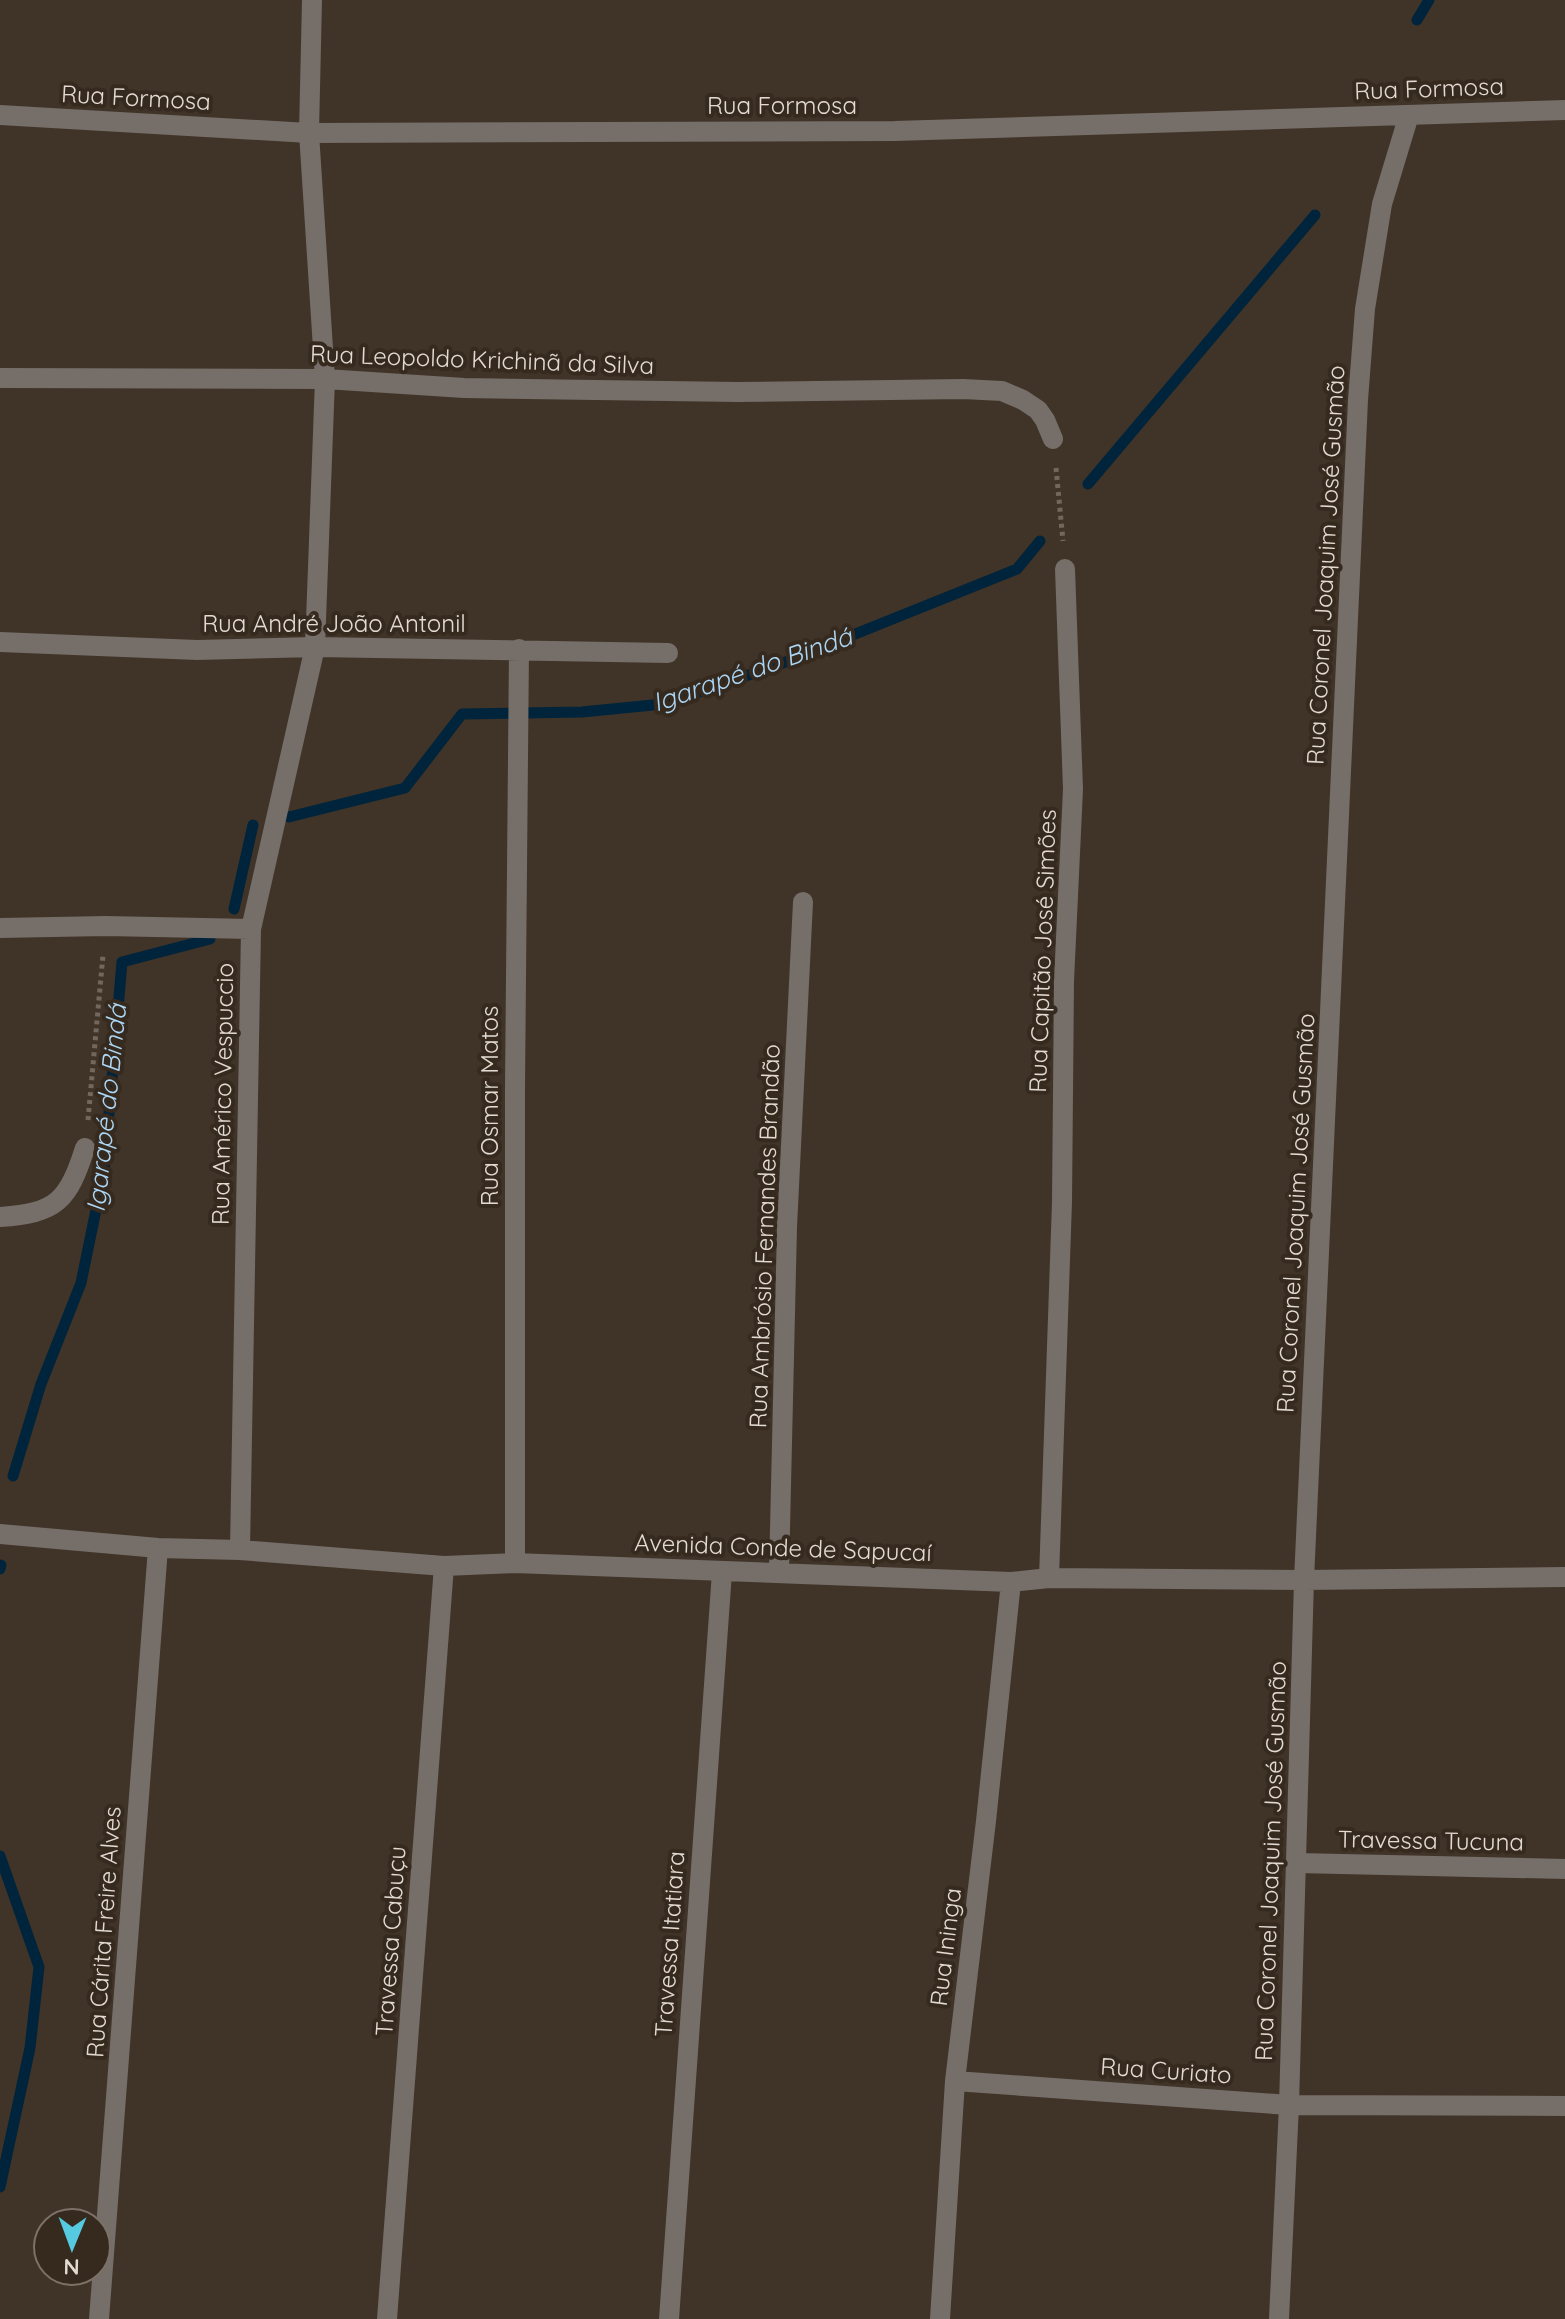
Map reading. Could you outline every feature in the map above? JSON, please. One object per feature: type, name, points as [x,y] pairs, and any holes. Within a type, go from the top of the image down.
[{"type":"street","name":"Rua Américo Vespuccio","points":[[240,1550],[251,929],[315,647],[325,379],[309,133],[312,0]]},
{"type":"street","name":"Rua Formosa","points":[[0,115],[309,133],[895,131],[1565,110]]},
{"type":"street","name":"Rua Coronel Joaquim José Gusmão","points":[[1279,2319],[1289,2105],[1304,1580],[1358,400],[1365,309],[1382,204],[1409,115]]},
{"type":"street","name":"Rua Leopoldo Krichinã da Silva","points":[[0,378],[325,379],[464,388],[737,392],[1002,391],[1038,410],[1053,439]]},
{"type":"street","name":"Rua Capitão José Simões","points":[[1049,1578],[1062,1202],[1064,981],[1073,789],[1065,569]]},
{"type":"street","name":"Rua André João Antonil","points":[[0,642],[197,650],[315,647],[519,653],[668,653]]},
{"type":"street","name":"Rua Osmar Matos","points":[[515,1563],[519,653]]},
{"type":"street","name":"Rua Ambrósio Fernandes Brandão","points":[[779,1572],[787,1227],[803,902]]},
{"type":"street","points":[[0,928],[106,926],[251,929]]},
{"type":"street","points":[[0,1217],[24,1215],[55,1205],[70,1188],[85,1148]]},
{"type":"street","name":"Avenida Conde de Sapucaí","points":[[0,1534],[158,1548],[240,1550],[444,1566],[515,1563],[1011,1582],[1049,1578],[1304,1580],[1565,1577]]},
{"type":"street","name":"Rua Cárita Freire Alves","points":[[99,2319],[158,1548]]},
{"type":"street","name":"Travessa Cabuçu","points":[[387,2319],[444,1566]]},
{"type":"street","name":"Travessa Itatiara","points":[[669,2319],[722,1572]]},
{"type":"street","name":"Rua Ininga","points":[[940,2319],[955,2081],[1011,1582]]},
{"type":"street","name":"Travessa Tucuna","points":[[1297,1863],[1565,1869]]},
{"type":"street","name":"Rua Curiato","points":[[955,2081],[1289,2105],[1565,2106]]},
{"type":"path","points":[[1053,439],[1065,569]]},
{"type":"path","points":[[85,1148],[106,926]]},
{"type":"waterway","name":"Igarapé do Bindá","points":[[1417,20],[1429,0]]},
{"type":"waterway","name":"Igarapé do Bindá","points":[[1088,484],[1315,215]]},
{"type":"waterway","name":"Igarapé do Bindá","points":[[289,817],[405,788],[462,714],[582,712],[663,704],[778,665],[1017,569],[1040,541]]},
{"type":"waterway","name":"Igarapé do Bindá","points":[[234,909],[253,825]]},
{"type":"waterway","name":"Igarapé do Bindá","points":[[13,1476],[41,1384],[81,1283],[104,1171],[122,962],[210,939]]},
{"type":"waterway","name":"Igarapé do Bindá","points":[[0,1569],[1,1565]]},
{"type":"waterway","name":"Igarapé do Bindá","points":[[0,1856],[39,1967],[30,2048],[0,2187]]}]
